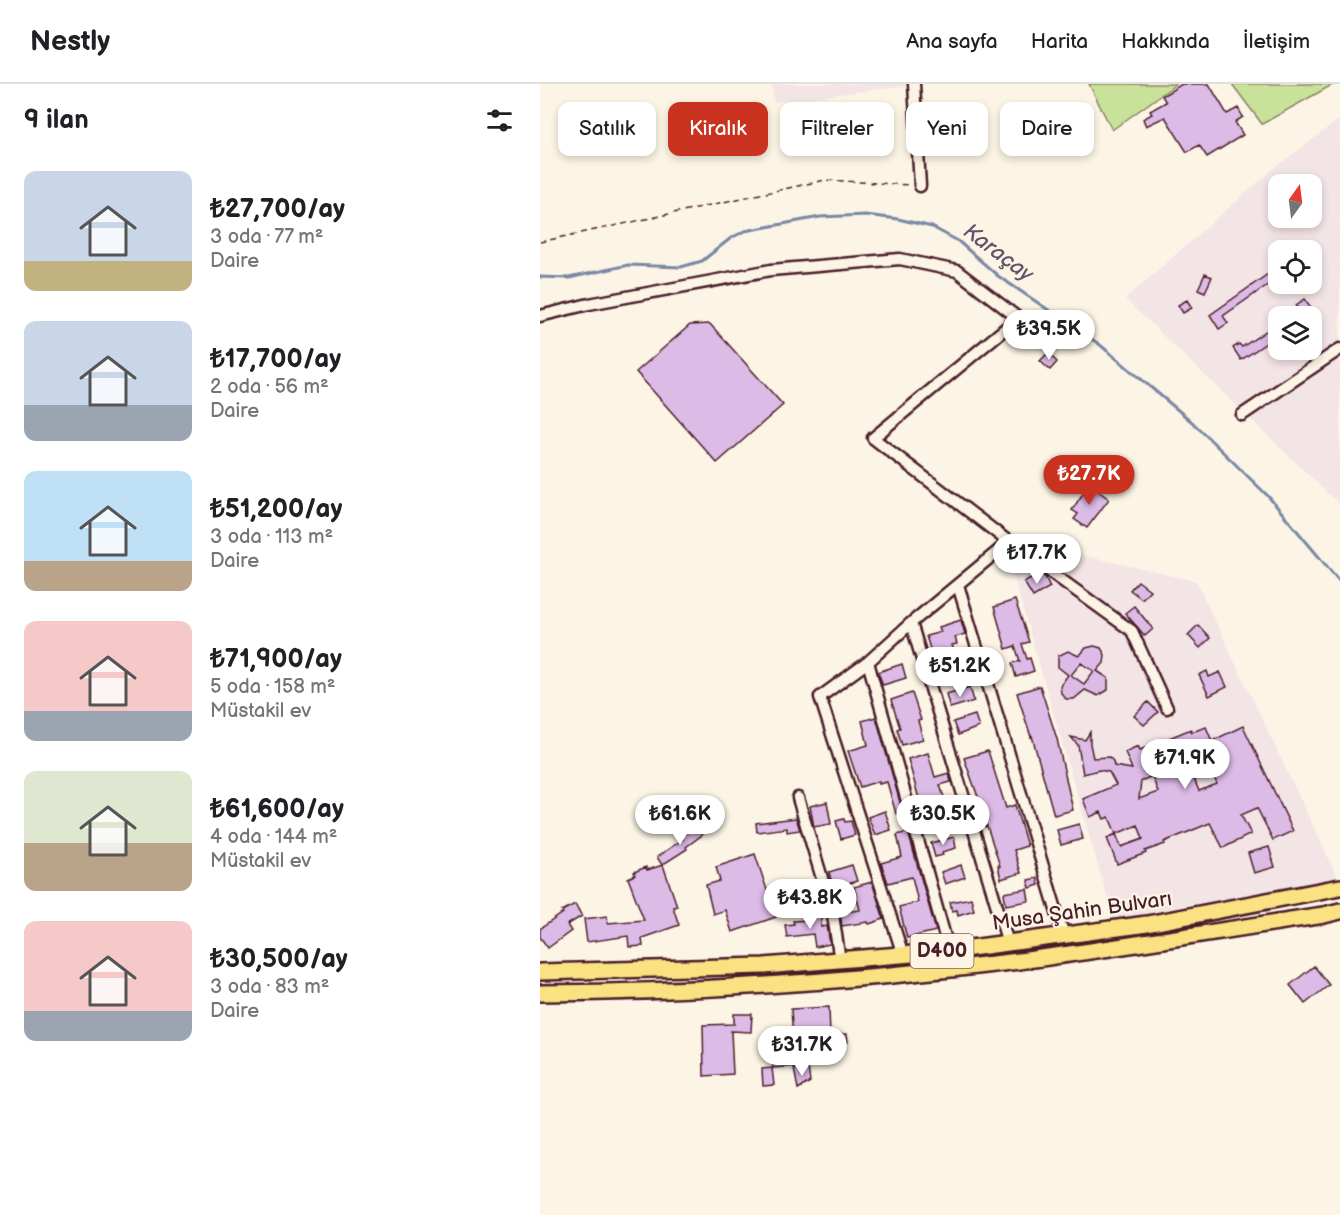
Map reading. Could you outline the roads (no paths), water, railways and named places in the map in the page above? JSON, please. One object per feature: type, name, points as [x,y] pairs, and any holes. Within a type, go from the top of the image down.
[{"type":"highway","name":"Musa Şahin Bulvarı","points":[[540,972],[704,969],[840,961],[949,951],[1147,924],[1340,887]]},
{"type":"highway","name":"Musa Şahin Bulvarı","points":[[540,993],[685,990],[900,975],[1020,960],[1340,911]]},
{"type":"highway","points":[[1324,915],[1340,922]]},
{"type":"street","points":[[914,84],[920,186]]},
{"type":"street","points":[[540,316],[589,304],[771,270],[900,259],[957,271],[1018,318],[873,438],[1009,542],[1132,631],[1167,708]]},
{"type":"street","points":[[1242,415],[1340,349]]},
{"type":"street","points":[[903,955],[820,697],[868,662],[911,623],[1009,542]]},
{"type":"street","points":[[958,585],[1064,936]]},
{"type":"street","points":[[911,623],[1008,943]]},
{"type":"street","points":[[868,662],[949,951]]},
{"type":"street","points":[[798,798],[833,915],[840,961]]},
{"type":"waterway","name":"Karaçay","points":[[540,277],[569,278],[628,265],[681,267],[702,261],[731,238],[745,231],[820,217],[865,215],[898,219],[932,227],[958,241],[998,276],[1099,344],[1191,421],[1268,496],[1340,582]]}]
